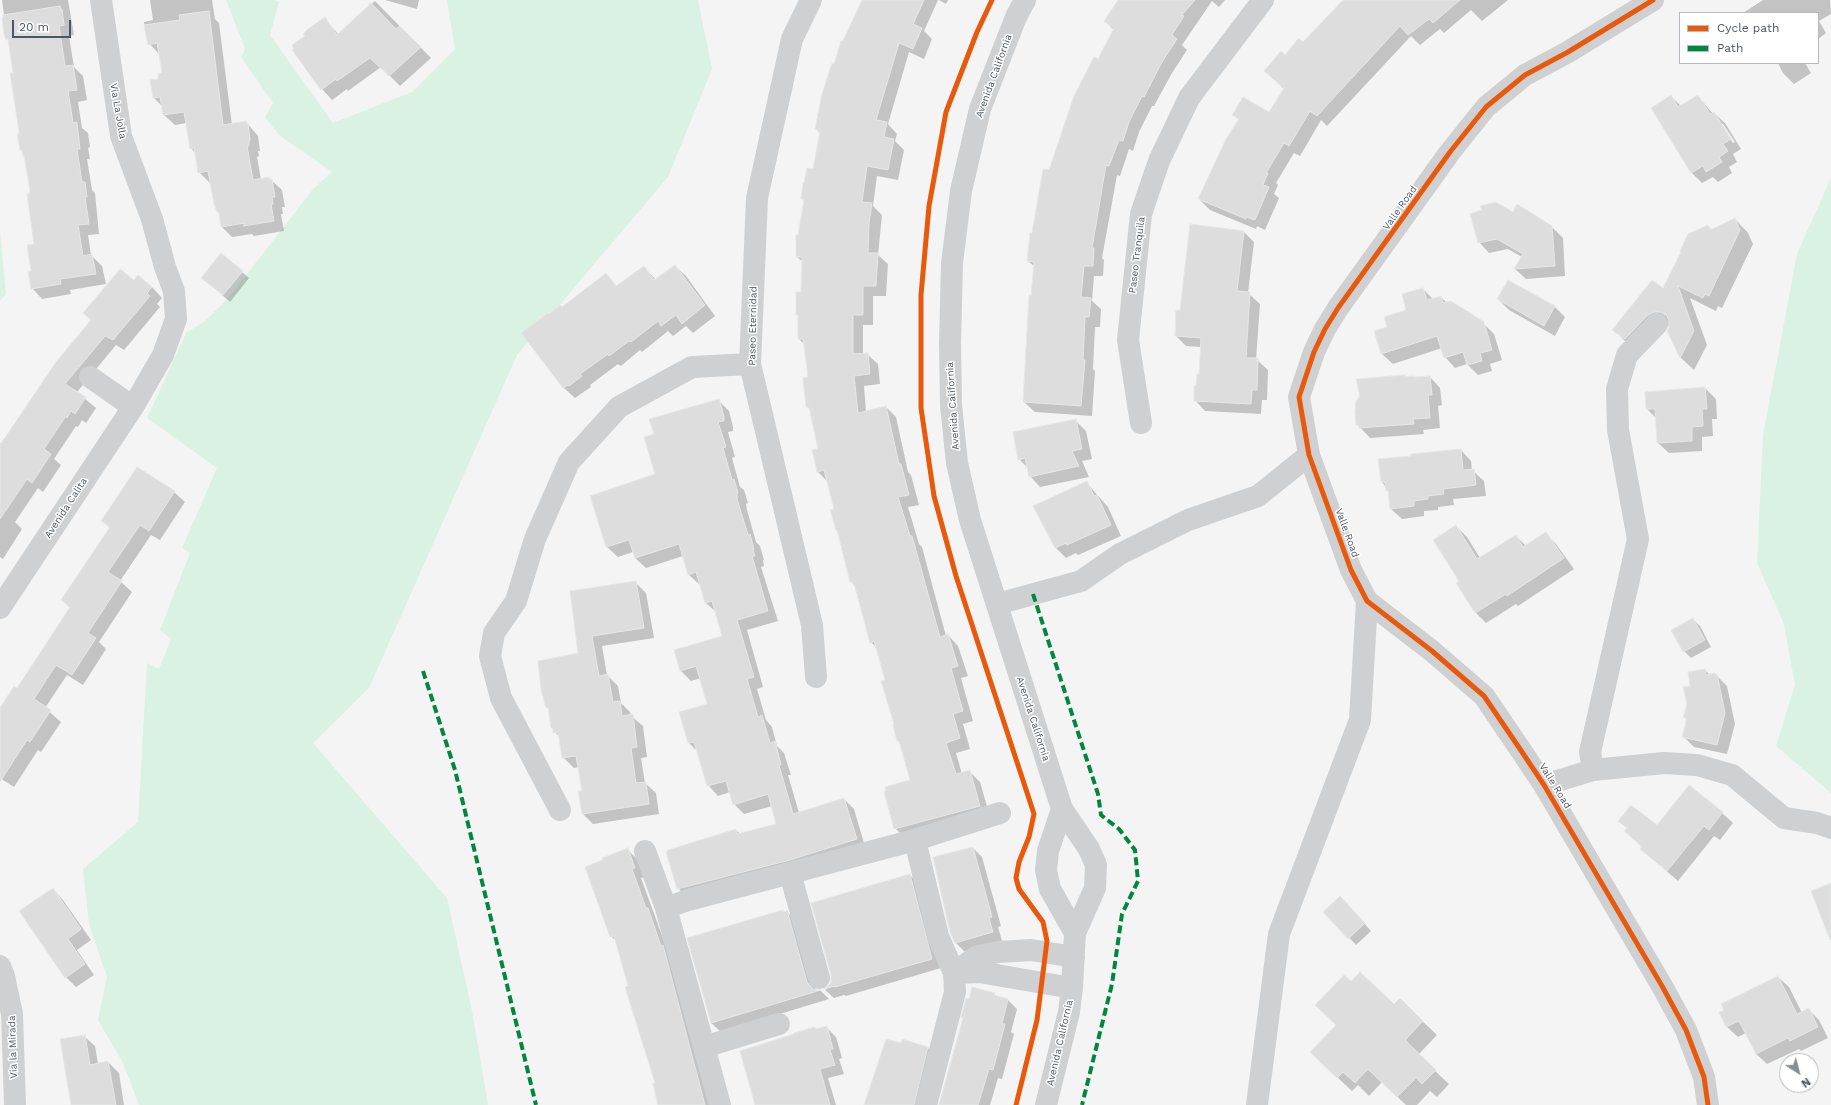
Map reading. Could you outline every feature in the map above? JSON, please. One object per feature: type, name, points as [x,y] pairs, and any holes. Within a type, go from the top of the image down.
[{"type":"street","name":"Via La Jolla","points":[[101,0],[121,136],[152,218],[165,267],[174,291],[176,319],[163,354],[133,407]]},
{"type":"street","name":"Paseo Eternidad","points":[[811,0],[792,39],[757,198],[750,364],[812,625],[816,677]]},
{"type":"street","name":"Avenida California","points":[[1025,0],[1016,17],[980,109],[961,191],[952,263],[950,344],[951,405],[957,463],[970,520],[1062,809],[1089,850],[1096,865],[1095,888],[1075,933],[1069,1012],[1046,1105]]},
{"type":"street","name":"Paseo Tranquila","points":[[1141,423],[1128,340],[1141,214],[1160,161],[1189,98],[1263,0]]},
{"type":"street","name":"Valle Road","points":[[1653,0],[1568,52],[1525,75],[1486,107],[1450,152],[1338,308],[1314,352],[1299,398],[1309,455],[1351,570],[1367,601],[1432,651],[1484,696],[1544,785],[1662,986],[1686,1030],[1704,1077],[1708,1105]]},
{"type":"street","points":[[1594,770],[1590,752],[1638,539],[1618,430],[1617,389],[1628,355],[1657,324]]},
{"type":"street","points":[[560,810],[501,698],[490,656],[494,633],[516,601],[535,539],[569,462],[619,407],[692,367],[750,364]]},
{"type":"street","points":[[90,377],[133,407]]},
{"type":"street","name":"Avenida Calita","points":[[0,608],[133,407]]},
{"type":"street","points":[[997,604],[1081,581],[1120,554],[1188,520],[1258,496],[1309,455]]},
{"type":"street","points":[[1257,1105],[1279,934],[1360,720],[1367,601]]},
{"type":"street","points":[[1544,785],[1594,770],[1664,763],[1697,765],[1732,775],[1784,818],[1817,823],[1831,828]]},
{"type":"street","points":[[1062,809],[1048,851],[1046,870],[1050,889],[1075,933]]},
{"type":"street","points":[[666,908],[688,900],[915,840],[1000,813]]},
{"type":"street","points":[[915,840],[938,936],[954,973],[955,992],[926,1105]]},
{"type":"street","points":[[645,852],[666,908],[720,1105]]},
{"type":"street","points":[[790,873],[818,978]]},
{"type":"street","points":[[954,973],[976,957],[998,952],[1031,950],[1074,957]]},
{"type":"street","name":"Via la Mirada","points":[[0,966],[4,976],[12,1014],[15,1105]]},
{"type":"street","points":[[954,973],[979,972],[1072,988]]},
{"type":"street","points":[[704,1047],[780,1024]]},
{"type":"green space","points":[[226,0],[274,0],[279,2],[270,35],[333,123],[412,92],[455,49],[447,0],[698,0],[712,69],[668,177],[517,355],[369,688],[313,743],[447,898],[472,1011],[488,1105],[139,1105],[123,1063],[98,1020],[107,977],[89,924],[83,869],[138,822],[147,663],[159,669],[171,639],[160,630],[190,553],[182,548],[217,468],[147,418],[186,333],[205,321],[230,296],[314,188],[332,172],[279,135],[265,117],[273,103],[241,57],[245,49]]},
{"type":"green space","points":[[1831,178],[1831,793],[1776,746],[1795,685],[1784,624],[1757,563],[1763,435],[1797,254]]},
{"type":"green space","points":[[0,231],[6,294],[0,301]]},
{"type":"building","points":[[862,0],[924,0],[913,24],[922,28],[913,49],[899,43],[876,120],[887,122],[884,137],[894,139],[888,170],[867,166],[862,202],[872,203],[869,223],[868,253],[878,253],[876,286],[863,286],[863,315],[853,315],[853,354],[868,353],[870,374],[854,376],[858,413],[886,406],[899,464],[901,464],[909,495],[898,497],[910,536],[912,536],[940,637],[948,634],[958,666],[951,668],[963,711],[953,714],[960,738],[946,743],[956,774],[970,770],[980,806],[894,829],[884,792],[886,791],[885,787],[910,780],[899,741],[897,741],[894,724],[881,681],[885,680],[874,641],[870,643],[855,587],[852,582],[850,582],[837,530],[830,510],[834,509],[824,470],[817,472],[812,450],[818,449],[809,407],[806,407],[803,378],[808,377],[803,339],[798,339],[798,315],[796,315],[796,292],[801,292],[802,257],[796,257],[796,235],[798,235],[804,200],[801,199],[803,183],[807,168],[813,169],[820,131],[815,129],[822,94],[841,41],[843,41]]},
{"type":"building","points":[[1118,0],[1195,0],[1182,15],[1184,16],[1172,35],[1177,39],[1162,62],[1144,97],[1142,96],[1129,122],[1123,141],[1119,140],[1109,166],[1106,165],[1092,248],[1094,248],[1093,266],[1084,266],[1081,297],[1091,298],[1089,317],[1085,317],[1083,360],[1085,360],[1081,406],[1023,402],[1029,295],[1031,295],[1034,262],[1027,261],[1030,233],[1032,233],[1043,169],[1049,170],[1074,96],[1094,57],[1098,59],[1114,28],[1104,21]]},
{"type":"building","points":[[1343,0],[1460,0],[1433,23],[1429,19],[1408,35],[1400,26],[1317,116],[1310,111],[1289,146],[1284,143],[1266,173],[1268,173],[1263,185],[1269,187],[1255,220],[1246,217],[1246,219],[1198,199],[1226,139],[1239,119],[1232,115],[1243,97],[1269,112],[1284,88],[1264,71],[1281,51],[1285,55],[1299,38],[1303,42]]},
{"type":"building","points":[[371,3],[396,29],[400,26],[421,47],[389,76],[370,58],[337,81],[336,79],[321,90],[292,50],[294,49],[292,45],[305,36],[303,34],[308,29],[325,17],[337,35]]},
{"type":"building","points":[[60,6],[62,9],[64,25],[59,26],[65,66],[73,65],[77,90],[68,91],[73,123],[77,122],[80,149],[77,149],[82,182],[85,182],[87,197],[85,197],[89,224],[78,225],[83,256],[92,254],[96,274],[60,279],[61,284],[31,289],[28,272],[31,271],[27,245],[34,244],[27,194],[29,194],[30,190],[24,156],[22,150],[20,150],[17,134],[19,134],[19,131],[10,73],[13,73],[8,39],[6,40],[4,34],[2,18],[3,15]]},
{"type":"building","points":[[209,11],[223,125],[246,121],[248,124],[250,140],[249,146],[247,146],[253,180],[269,177],[269,179],[272,179],[275,197],[272,197],[273,204],[271,204],[274,221],[243,226],[245,223],[221,227],[219,212],[217,212],[214,204],[208,171],[198,173],[194,148],[190,149],[184,112],[163,115],[160,97],[153,98],[150,80],[158,79],[158,74],[162,73],[157,43],[148,45],[144,25],[180,20],[179,15]]},
{"type":"building","points":[[1671,95],[1678,107],[1698,95],[1710,114],[1714,112],[1731,139],[1723,144],[1728,151],[1719,157],[1722,162],[1706,172],[1703,166],[1691,173],[1651,108]]},
{"type":"building","points":[[1496,202],[1513,212],[1517,204],[1552,226],[1555,266],[1514,269],[1523,254],[1497,239],[1478,243],[1470,214],[1482,210],[1480,206]]},
{"type":"building","points":[[1735,218],[1740,230],[1709,296],[1705,294],[1703,298],[1678,286],[1694,331],[1680,358],[1667,331],[1669,327],[1669,320],[1666,315],[1660,312],[1654,312],[1648,315],[1625,339],[1612,330],[1652,280],[1663,288],[1681,252],[1680,251],[1688,234],[1708,225],[1710,230]]},
{"type":"building","points":[[1190,224],[1244,231],[1237,291],[1250,292],[1246,358],[1258,358],[1257,390],[1252,390],[1251,404],[1194,401],[1194,386],[1196,386],[1197,374],[1199,374],[1201,338],[1175,336],[1176,310],[1180,310]]},
{"type":"building","points":[[221,253],[243,271],[223,295],[201,278]]},
{"type":"building","points":[[675,265],[705,305],[682,324],[676,315],[661,326],[658,321],[631,342],[629,341],[609,356],[608,354],[580,374],[582,376],[569,386],[568,385],[563,388],[521,333],[560,305],[562,307],[606,273],[616,286],[644,266],[654,280]]},
{"type":"building","points":[[120,269],[134,280],[138,275],[152,287],[147,293],[150,296],[113,340],[105,336],[65,384],[86,397],[75,414],[71,411],[67,418],[66,416],[44,449],[51,454],[32,483],[27,479],[0,519],[0,445],[56,362],[91,320],[83,313]]},
{"type":"building","points":[[1508,280],[1555,306],[1544,326],[1497,299]]},
{"type":"building","points":[[1423,288],[1427,300],[1441,296],[1443,303],[1451,301],[1484,322],[1492,350],[1480,353],[1482,361],[1467,365],[1463,352],[1444,358],[1437,336],[1381,354],[1374,331],[1387,327],[1384,317],[1406,310],[1402,294]]},
{"type":"building","points":[[1405,375],[1405,377],[1430,376],[1432,395],[1428,395],[1430,418],[1413,419],[1414,424],[1359,428],[1358,425],[1356,425],[1355,411],[1356,401],[1360,396],[1356,379]]},
{"type":"building","points":[[1705,387],[1707,409],[1702,409],[1703,426],[1692,427],[1692,441],[1657,443],[1655,409],[1646,409],[1645,392]]},
{"type":"building","points":[[719,399],[724,416],[724,421],[718,422],[726,447],[723,448],[732,480],[734,479],[738,493],[737,499],[748,535],[750,534],[755,556],[752,556],[768,611],[737,620],[754,677],[747,679],[758,717],[762,715],[770,743],[775,741],[781,765],[779,765],[793,814],[844,798],[857,839],[790,860],[677,889],[666,852],[668,850],[736,829],[737,834],[776,824],[768,794],[733,805],[726,781],[707,786],[694,742],[688,743],[679,712],[707,704],[696,666],[680,671],[674,650],[722,636],[712,601],[705,603],[696,572],[688,575],[679,544],[635,558],[629,540],[606,547],[590,496],[655,474],[644,437],[654,434],[649,419]]},
{"type":"building","points":[[1076,419],[1082,449],[1072,451],[1079,466],[1029,477],[1025,458],[1018,460],[1013,432]]},
{"type":"building","points":[[1461,449],[1463,470],[1474,469],[1476,485],[1443,489],[1444,494],[1428,496],[1428,499],[1414,501],[1414,506],[1390,509],[1388,491],[1386,491],[1385,482],[1381,482],[1378,459]]},
{"type":"building","points":[[137,467],[175,491],[149,531],[140,525],[108,572],[122,581],[88,633],[96,638],[72,675],[56,665],[34,699],[51,710],[30,742],[27,740],[0,782],[0,708],[14,686],[17,688],[70,607],[61,600],[110,527],[101,521]]},
{"type":"building","points":[[1087,481],[1094,496],[1097,495],[1111,525],[1067,545],[1066,543],[1055,548],[1033,506]]},
{"type":"building","points":[[1456,525],[1477,559],[1516,535],[1523,547],[1546,532],[1564,558],[1507,596],[1506,594],[1475,613],[1456,583],[1459,581],[1433,540]]},
{"type":"building","points":[[636,581],[644,628],[592,636],[599,676],[608,674],[613,702],[620,701],[622,716],[633,714],[637,747],[631,748],[636,783],[646,782],[649,804],[582,814],[578,791],[582,791],[576,756],[562,758],[558,732],[553,733],[548,707],[546,708],[541,690],[538,661],[578,653],[570,591]]},
{"type":"building","points":[[1693,618],[1705,640],[1683,652],[1671,630]]},
{"type":"building","points":[[1705,669],[1706,675],[1717,674],[1725,713],[1717,745],[1682,737],[1687,718],[1683,717],[1687,704],[1683,687],[1690,686],[1688,672]]},
{"type":"building","points":[[1689,785],[1723,812],[1709,830],[1704,826],[1667,871],[1640,849],[1642,846],[1624,831],[1627,828],[1618,821],[1631,805],[1657,825]]},
{"type":"building","points":[[973,847],[992,917],[989,918],[993,932],[955,943],[950,932],[933,857]]},
{"type":"building","points":[[628,848],[635,868],[632,869],[646,908],[648,908],[661,946],[663,945],[705,1105],[658,1105],[653,1084],[655,1083],[625,987],[628,986],[614,936],[610,937],[585,867],[603,860],[602,858]]},
{"type":"building","points":[[910,874],[932,959],[824,989],[831,982],[831,975],[811,903]]},
{"type":"building","points":[[1831,883],[1831,939],[1830,940],[1811,891]]},
{"type":"building","points":[[53,888],[81,929],[68,939],[85,964],[65,978],[19,911]]},
{"type":"building","points":[[1340,896],[1365,923],[1348,939],[1323,912]]},
{"type":"building","points":[[783,910],[784,912],[787,910],[807,982],[815,990],[821,990],[711,1023],[687,938]]},
{"type":"building","points":[[1360,972],[1394,1004],[1400,998],[1423,1021],[1405,1040],[1436,1070],[1422,1084],[1416,1078],[1397,1097],[1368,1069],[1355,1083],[1343,1072],[1337,1078],[1310,1052],[1336,1025],[1315,1005],[1344,975],[1351,981]]},
{"type":"building","points":[[1778,976],[1797,1014],[1809,1008],[1818,1027],[1790,1041],[1788,1038],[1756,1054],[1739,1021],[1726,1027],[1719,1012],[1724,1010],[1721,1004]]},
{"type":"building","points":[[972,987],[995,993],[994,995],[1008,999],[1002,1024],[1005,1024],[993,1070],[989,1069],[978,1105],[939,1105],[963,1018],[961,1017],[966,998],[969,999]]},
{"type":"building","points":[[827,1026],[833,1049],[830,1050],[835,1065],[820,1069],[830,1105],[755,1105],[740,1051],[794,1033],[815,1027],[816,1029]]},
{"type":"building","points":[[85,1035],[90,1065],[108,1061],[116,1105],[71,1105],[60,1039]]},
{"type":"building","points":[[886,1039],[901,1043],[902,1039],[928,1047],[914,1105],[864,1105]]},
{"type":"marked path","points":[[1033,594],[1098,794],[1101,815],[1119,829],[1135,850],[1138,881],[1122,914],[1112,984],[1082,1105]]},
{"type":"marked path","points":[[423,671],[455,770],[536,1105]]},
{"type":"cycle path","points":[[992,0],[977,32],[946,112],[929,206],[921,295],[921,408],[934,496],[956,576],[1034,814],[1029,837],[1019,862],[1016,878],[1019,889],[1043,922],[1047,941],[1037,1020],[1016,1105]]},
{"type":"cycle path","points":[[1653,0],[1568,52],[1525,75],[1486,107],[1450,152],[1338,308],[1325,329],[1314,352],[1299,397],[1309,455],[1351,570],[1367,601],[1432,651],[1484,696],[1520,749],[1544,785],[1662,986],[1686,1030],[1704,1077],[1708,1105]]}]
